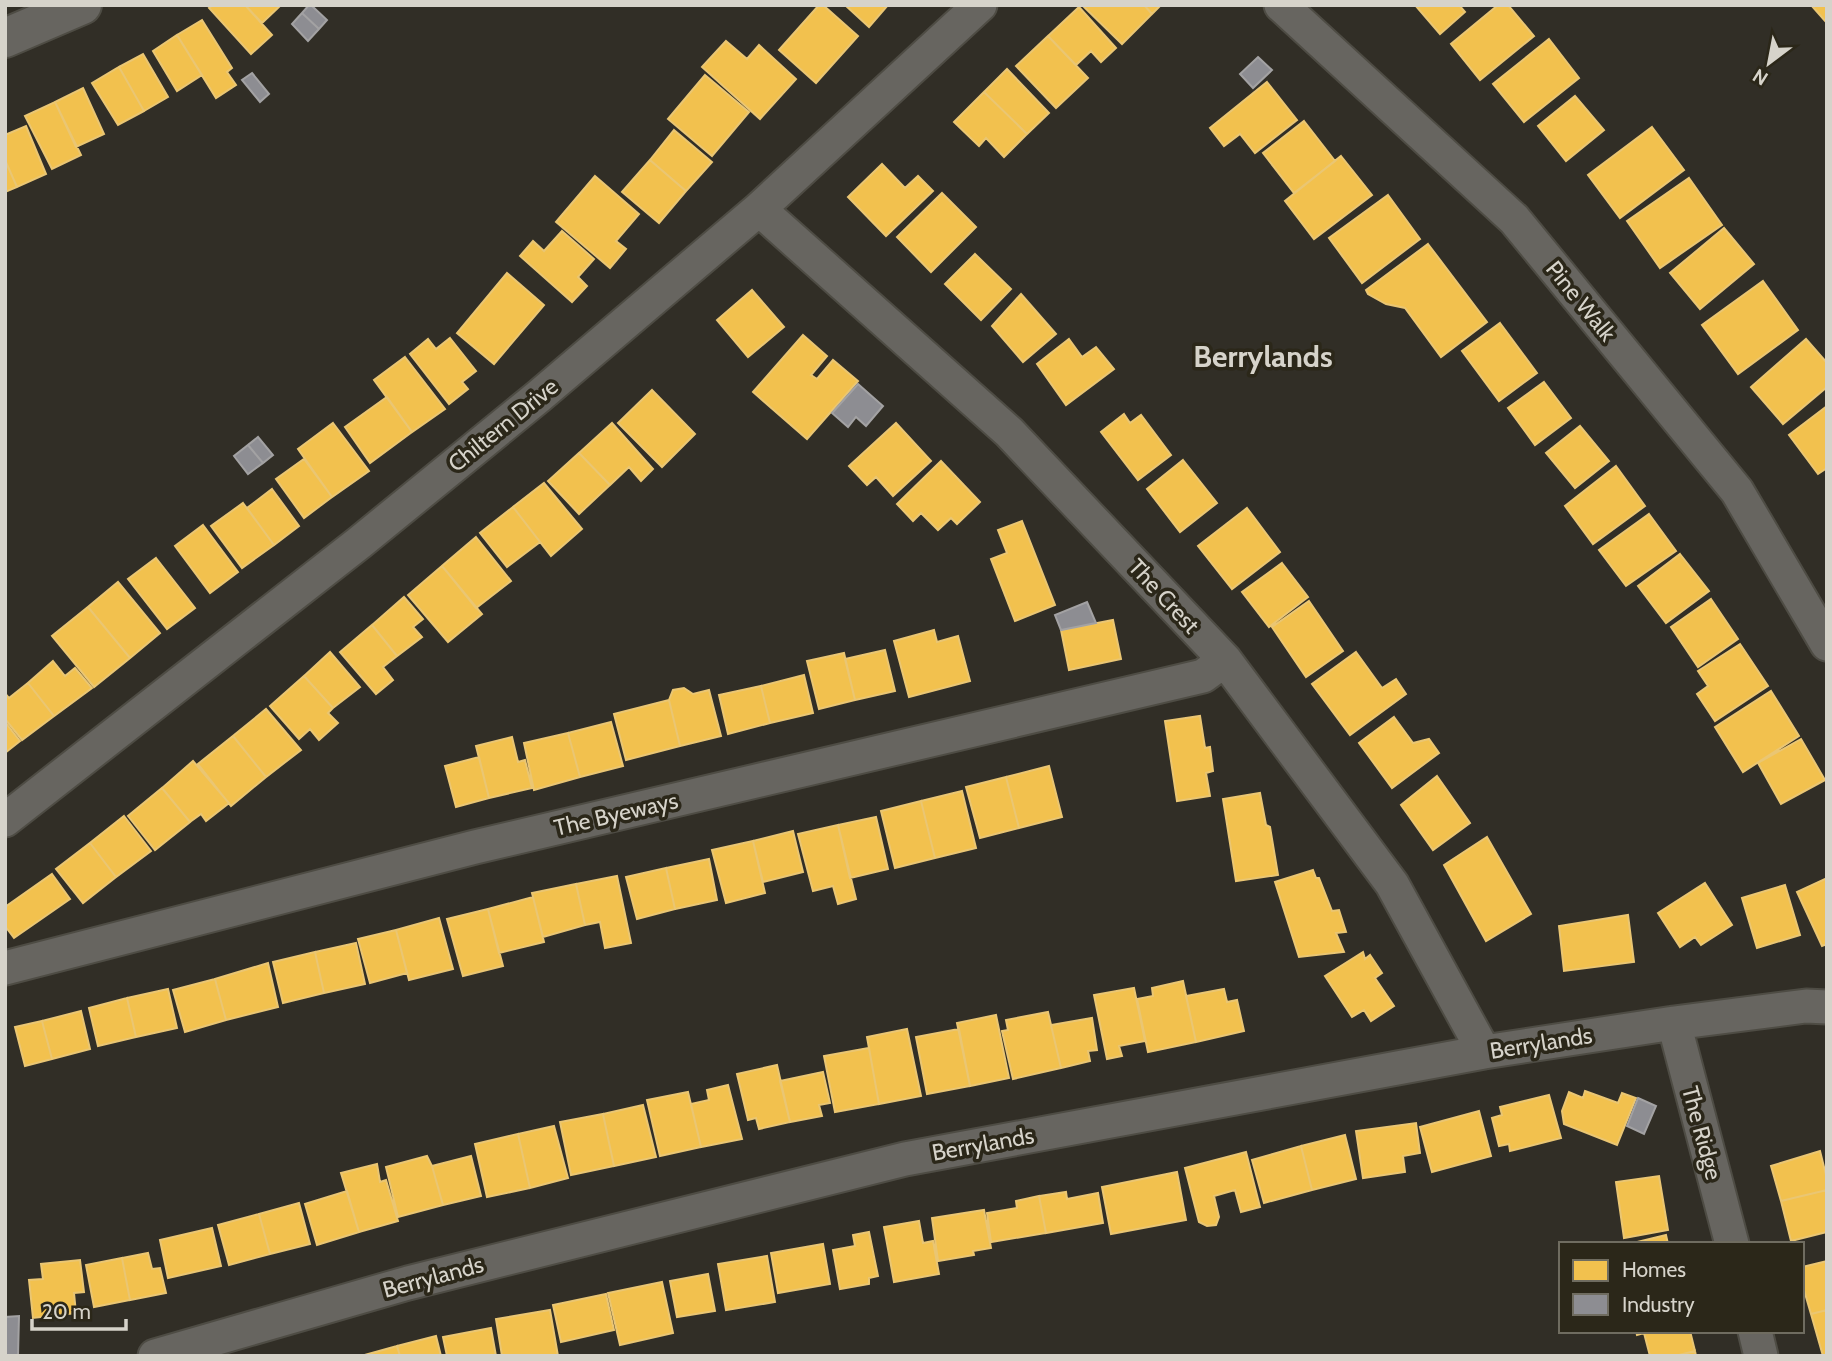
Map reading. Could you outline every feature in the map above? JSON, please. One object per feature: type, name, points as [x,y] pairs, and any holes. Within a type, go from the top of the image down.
[{"type":"street","points":[[5,38],[82,5]]},
{"type":"street","name":"Chiltern Drive","points":[[5,820],[359,542],[538,397],[759,209],[980,5]]},
{"type":"street","name":"Pine Walk","points":[[1281,5],[1514,219],[1737,491],[1827,644]]},
{"type":"street","name":"The Crest","points":[[759,209],[1009,432],[1225,660],[1392,884],[1485,1052]]},
{"type":"street","name":"The Byeways","points":[[5,968],[488,844],[1203,676],[1225,660]]},
{"type":"street","name":"Berrylands","points":[[155,1356],[408,1283],[905,1159],[1485,1052],[1674,1023],[1806,1006],[1827,1007]]},
{"type":"street","name":"The Ridge","points":[[1674,1023],[1731,1242]]},
{"type":"street","points":[[1755,1333],[1761,1356]]},
{"type":"building: Homes","points":[[213,5],[245,5],[272,35],[251,54],[209,8]]},
{"type":"building: Homes","points":[[245,5],[281,5],[262,23]]},
{"type":"building: Homes","points":[[819,5],[823,5],[858,36],[816,83],[779,50]]},
{"type":"building: Homes","points":[[845,5],[888,5],[869,27]]},
{"type":"building: Homes","points":[[1082,5],[1144,5],[1152,14],[1122,44]]},
{"type":"building: Homes","points":[[1144,5],[1161,5],[1152,14]]},
{"type":"building: Homes","points":[[1415,5],[1459,5],[1465,12],[1440,34]]},
{"type":"building: Homes","points":[[1498,5],[1508,5],[1534,36],[1480,80],[1451,44]]},
{"type":"building: Homes","points":[[1811,5],[1827,5],[1826,22]]},
{"type":"building: Homes","points":[[1079,7],[1116,48],[1101,62],[1091,51],[1076,65],[1048,36]]},
{"type":"building: Homes","points":[[202,20],[232,68],[227,72],[236,85],[216,98],[177,35]]},
{"type":"building: Homes","points":[[177,35],[202,75],[177,91],[153,51]]},
{"type":"building: Homes","points":[[1048,36],[1088,78],[1056,108],[1016,66]]},
{"type":"building: Homes","points":[[1549,39],[1579,78],[1524,122],[1493,84]]},
{"type":"building: Homes","points":[[726,41],[747,59],[759,45],[796,79],[760,119],[702,67]]},
{"type":"building: Homes","points":[[143,54],[168,97],[144,111],[119,67]]},
{"type":"building: Homes","points":[[119,67],[144,111],[118,125],[92,83]]},
{"type":"building: Homes","points":[[1007,69],[1049,113],[1027,134],[984,92]]},
{"type":"building: Homes","points":[[705,75],[749,112],[712,156],[668,119]]},
{"type":"building: Homes","points":[[1267,82],[1297,120],[1255,153],[1240,134],[1224,146],[1210,128]]},
{"type":"building: Homes","points":[[83,88],[104,134],[76,147],[55,102]]},
{"type":"building: Homes","points":[[984,92],[1027,134],[1004,157],[986,138],[979,146],[954,122]]},
{"type":"building: Homes","points":[[1575,96],[1604,130],[1566,161],[1538,126]]},
{"type":"building: Homes","points":[[55,102],[81,155],[52,169],[25,116]]},
{"type":"building: Homes","points":[[1304,121],[1335,161],[1294,193],[1263,153]]},
{"type":"building: Homes","points":[[26,126],[46,174],[17,187],[5,160],[5,135]]},
{"type":"building: Homes","points":[[1652,127],[1684,170],[1620,218],[1588,175]]},
{"type":"building: Homes","points":[[674,130],[712,162],[686,191],[650,160]]},
{"type":"building: Homes","points":[[1341,156],[1372,195],[1314,239],[1285,201]]},
{"type":"building: Homes","points":[[5,160],[17,187],[5,192]]},
{"type":"building: Homes","points":[[650,160],[686,191],[659,223],[622,192]]},
{"type":"building: Homes","points":[[882,164],[905,188],[918,176],[933,191],[886,236],[848,197]]},
{"type":"building: Homes","points":[[595,176],[639,214],[616,241],[626,249],[610,268],[556,222]]},
{"type":"building: Homes","points":[[1689,178],[1722,225],[1660,268],[1627,221]]},
{"type":"building: Homes","points":[[942,193],[976,227],[931,272],[897,237]]},
{"type":"building: Homes","points":[[1388,195],[1420,239],[1362,283],[1329,238]]},
{"type":"building: Homes","points":[[1724,228],[1754,264],[1700,309],[1670,273]]},
{"type":"building: Homes","points":[[562,231],[594,259],[578,277],[587,286],[572,302],[520,256],[533,241],[544,251]]},
{"type":"building: Homes","points":[[1428,244],[1487,322],[1441,357],[1405,308],[1386,304],[1368,294],[1366,290]]},
{"type":"building: Homes","points":[[975,254],[1011,289],[981,320],[945,284]]},
{"type":"building: Homes","points":[[507,273],[544,305],[494,364],[457,333]]},
{"type":"building: Homes","points":[[1763,281],[1798,330],[1738,374],[1702,325]]},
{"type":"building: Homes","points":[[752,290],[784,327],[748,357],[717,320]]},
{"type":"building: Homes","points":[[1021,294],[1056,334],[1023,362],[992,326]]},
{"type":"building: Homes","points":[[1500,323],[1537,373],[1499,401],[1462,351]]},
{"type":"building: Homes","points":[[803,335],[827,356],[811,375],[817,379],[833,360],[858,381],[807,439],[753,392]]},
{"type":"building: Homes","points":[[450,338],[476,371],[462,382],[468,389],[449,404],[410,354],[428,339],[436,349]]},
{"type":"building: Homes","points":[[1069,339],[1082,357],[1096,347],[1114,369],[1066,405],[1037,364]]},
{"type":"building: Homes","points":[[1806,339],[1827,363],[1827,387],[1783,424],[1751,387]]},
{"type":"building: Homes","points":[[405,357],[445,409],[412,432],[374,380]]},
{"type":"building: Homes","points":[[1544,382],[1571,418],[1535,445],[1508,408]]},
{"type":"building: Homes","points":[[652,390],[695,434],[662,467],[618,423]]},
{"type":"building: Homes","points":[[387,397],[412,432],[370,463],[345,427]]},
{"type":"building: Homes","points":[[1827,406],[1827,468],[1818,474],[1789,435]]},
{"type":"building: Homes","points":[[1124,414],[1130,423],[1141,415],[1171,455],[1138,480],[1101,432]]},
{"type":"building: Homes","points":[[333,423],[369,471],[332,497],[298,449]]},
{"type":"building: Homes","points":[[612,423],[653,469],[641,481],[629,467],[610,485],[579,453]]},
{"type":"building: Homes","points":[[896,423],[931,461],[893,496],[876,477],[867,485],[849,466]]},
{"type":"building: Homes","points":[[1580,426],[1609,461],[1575,488],[1546,453]]},
{"type":"building: Homes","points":[[579,453],[610,485],[579,514],[548,481]]},
{"type":"building: Homes","points":[[304,459],[332,497],[304,518],[276,479]]},
{"type":"building: Homes","points":[[1183,460],[1217,503],[1180,532],[1147,489]]},
{"type":"building: Homes","points":[[941,461],[980,502],[957,524],[951,518],[938,530],[921,513],[913,521],[897,504]]},
{"type":"building: Homes","points":[[1616,466],[1645,506],[1593,544],[1565,506]]},
{"type":"building: Homes","points":[[544,483],[582,529],[551,556],[513,507]]},
{"type":"building: Homes","points":[[272,489],[299,526],[274,545],[247,508]]},
{"type":"building: Homes","points":[[243,503],[274,545],[242,568],[211,526]]},
{"type":"building: Homes","points":[[513,507],[540,542],[507,567],[480,533]]},
{"type":"building: Homes","points":[[1247,508],[1280,552],[1232,589],[1198,546]]},
{"type":"building: Homes","points":[[1649,514],[1676,551],[1626,586],[1599,550]]},
{"type":"building: Homes","points":[[1022,521],[1055,605],[1015,621],[991,559],[1007,553],[998,530]]},
{"type":"building: Homes","points":[[203,525],[238,572],[210,593],[175,546]]},
{"type":"building: Homes","points":[[476,537],[511,581],[476,608],[442,566]]},
{"type":"building: Homes","points":[[1680,554],[1709,591],[1666,623],[1638,586]]},
{"type":"building: Homes","points":[[156,558],[195,608],[167,629],[128,579]]},
{"type":"building: Homes","points":[[1282,563],[1308,597],[1269,627],[1242,592]]},
{"type":"building: Homes","points":[[442,566],[482,614],[448,642],[408,595]]},
{"type":"building: Homes","points":[[118,582],[160,633],[130,658],[88,607]]},
{"type":"building: Homes","points":[[404,597],[423,619],[413,627],[422,637],[397,656],[372,625]]},
{"type":"building: Homes","points":[[1711,599],[1738,639],[1698,667],[1671,627]]},
{"type":"building: Homes","points":[[1309,601],[1343,651],[1306,677],[1272,627]]},
{"type":"building: Homes","points":[[88,607],[130,658],[94,687],[52,636]]},
{"type":"building: Homes","points":[[1113,620],[1121,659],[1069,670],[1061,630]]},
{"type":"building: Homes","points":[[372,625],[397,656],[383,667],[393,680],[376,694],[340,652]]},
{"type":"building: Homes","points":[[934,630],[937,642],[958,636],[970,681],[909,697],[894,641]]},
{"type":"building: Homes","points":[[1740,644],[1768,686],[1715,721],[1697,694],[1708,686],[1698,671]]},
{"type":"building: Homes","points":[[885,650],[895,691],[855,700],[845,659]]},
{"type":"building: Homes","points":[[330,652],[360,687],[333,708],[304,676]]},
{"type":"building: Homes","points":[[1356,652],[1382,688],[1396,679],[1406,694],[1350,735],[1312,684]]},
{"type":"building: Homes","points":[[844,653],[855,700],[819,709],[807,661]]},
{"type":"building: Homes","points":[[53,661],[65,676],[75,668],[92,688],[54,716],[28,683]]},
{"type":"building: Homes","points":[[804,675],[813,713],[770,723],[761,686]]},
{"type":"building: Homes","points":[[304,676],[333,708],[328,713],[338,723],[319,740],[310,729],[299,739],[270,706]]},
{"type":"building: Homes","points":[[28,683],[54,716],[22,740],[5,719],[5,693],[9,698]]},
{"type":"building: Homes","points":[[761,686],[770,723],[728,734],[719,695]]},
{"type":"building: Homes","points":[[684,688],[693,694],[709,690],[721,736],[680,746],[669,700],[673,690]]},
{"type":"building: Homes","points":[[1771,691],[1799,736],[1743,772],[1715,727]]},
{"type":"building: Homes","points":[[669,700],[680,746],[626,760],[614,714]]},
{"type":"building: Homes","points":[[266,709],[301,750],[266,777],[233,736]]},
{"type":"building: Homes","points":[[1200,716],[1205,748],[1210,747],[1213,771],[1206,773],[1210,796],[1177,801],[1165,721]]},
{"type":"building: Homes","points":[[1394,717],[1413,743],[1429,739],[1439,753],[1392,788],[1359,743]]},
{"type":"building: Homes","points":[[5,722],[20,741],[5,753]]},
{"type":"building: Homes","points":[[611,722],[623,766],[580,777],[568,733]]},
{"type":"building: Homes","points":[[568,733],[580,777],[534,790],[524,743]]},
{"type":"building: Homes","points":[[233,736],[266,777],[231,806],[198,764]]},
{"type":"building: Homes","points":[[512,737],[518,762],[525,760],[532,788],[489,798],[476,746]]},
{"type":"building: Homes","points":[[1801,739],[1825,780],[1781,804],[1758,763]]},
{"type":"building: Homes","points":[[479,757],[489,798],[456,807],[445,766]]},
{"type":"building: Homes","points":[[193,761],[229,803],[206,821],[201,814],[190,822],[162,788]]},
{"type":"building: Homes","points":[[1049,766],[1062,817],[1019,828],[1006,777]]},
{"type":"building: Homes","points":[[1437,776],[1470,823],[1433,850],[1401,805]]},
{"type":"building: Homes","points":[[1006,777],[1019,828],[980,838],[966,787]]},
{"type":"building: Homes","points":[[162,788],[190,822],[155,850],[128,816]]},
{"type":"building: Homes","points":[[962,791],[976,848],[935,858],[921,801]]},
{"type":"building: Homes","points":[[1260,793],[1266,825],[1270,827],[1278,875],[1236,881],[1223,799]]},
{"type":"building: Homes","points":[[921,801],[935,858],[895,868],[881,811]]},
{"type":"building: Homes","points":[[124,816],[151,851],[116,877],[90,843]]},
{"type":"building: Homes","points":[[876,817],[888,869],[850,878],[838,825]]},
{"type":"building: Homes","points":[[838,825],[856,899],[838,904],[833,886],[813,891],[798,834]]},
{"type":"building: Homes","points":[[793,831],[803,872],[763,882],[753,841]]},
{"type":"building: Homes","points":[[1487,837],[1531,914],[1486,941],[1444,865]]},
{"type":"building: Homes","points":[[753,841],[765,893],[726,903],[712,850]]},
{"type":"building: Homes","points":[[90,843],[116,877],[83,903],[56,869]]},
{"type":"building: Homes","points":[[709,859],[717,900],[675,909],[666,868]]},
{"type":"building: Homes","points":[[666,868],[675,909],[637,919],[626,877]]},
{"type":"building: Homes","points":[[1313,870],[1332,911],[1339,910],[1346,932],[1336,933],[1344,952],[1299,957],[1275,882]]},
{"type":"building: Homes","points":[[52,874],[70,899],[14,938],[5,926],[5,907]]},
{"type":"building: Homes","points":[[617,876],[631,943],[605,948],[600,922],[585,925],[576,884]]},
{"type":"building: Homes","points":[[1827,878],[1827,944],[1822,946],[1797,892]]},
{"type":"building: Homes","points":[[1705,883],[1732,925],[1701,945],[1695,937],[1680,947],[1658,913]]},
{"type":"building: Homes","points":[[576,884],[585,925],[543,937],[532,893]]},
{"type":"building: Homes","points":[[1785,885],[1800,935],[1757,948],[1742,898]]},
{"type":"building: Homes","points":[[533,897],[544,942],[499,953],[488,909]]},
{"type":"building: Homes","points":[[488,909],[503,966],[463,976],[447,919]]},
{"type":"building: Homes","points":[[1628,915],[1634,962],[1564,971],[1559,926]]},
{"type":"building: Homes","points":[[439,918],[453,969],[409,980],[396,930]]},
{"type":"building: Homes","points":[[396,930],[407,973],[370,983],[358,939]]},
{"type":"building: Homes","points":[[356,943],[365,984],[324,993],[315,952]]},
{"type":"building: Homes","points":[[315,952],[324,993],[283,1003],[273,962]]},
{"type":"building: Homes","points":[[1363,952],[1365,959],[1370,955],[1382,973],[1375,978],[1394,1006],[1371,1021],[1364,1010],[1352,1017],[1325,976]]},
{"type":"building: Homes","points":[[268,963],[278,1007],[226,1020],[215,979]]},
{"type":"building: Homes","points":[[215,979],[226,1020],[185,1032],[173,990]]},
{"type":"building: Homes","points":[[1183,981],[1196,1042],[1148,1052],[1137,999],[1153,996],[1152,988]]},
{"type":"building: Homes","points":[[1134,988],[1145,1041],[1119,1046],[1122,1056],[1107,1059],[1094,995]]},
{"type":"building: Homes","points":[[168,989],[177,1028],[136,1037],[127,998]]},
{"type":"building: Homes","points":[[1224,989],[1227,1002],[1237,1000],[1244,1031],[1196,1042],[1186,996]]},
{"type":"building: Homes","points":[[127,998],[136,1037],[98,1046],[89,1008]]},
{"type":"building: Homes","points":[[81,1011],[90,1049],[52,1059],[42,1021]]},
{"type":"building: Homes","points":[[1048,1012],[1061,1068],[1013,1079],[1002,1031],[1008,1030],[1006,1020]]},
{"type":"building: Homes","points":[[996,1015],[1009,1078],[970,1086],[957,1023]]},
{"type":"building: Homes","points":[[1092,1018],[1097,1050],[1088,1051],[1090,1061],[1061,1068],[1051,1025]]},
{"type":"building: Homes","points":[[42,1021],[52,1059],[25,1066],[15,1027]]},
{"type":"building: Homes","points":[[907,1029],[921,1096],[879,1104],[867,1037]]},
{"type":"building: Homes","points":[[959,1029],[970,1086],[927,1094],[916,1037]]},
{"type":"building: Homes","points":[[869,1048],[879,1104],[835,1112],[824,1056]]},
{"type":"building: Homes","points":[[777,1065],[790,1122],[759,1129],[756,1118],[748,1120],[737,1074]]},
{"type":"building: Homes","points":[[823,1072],[830,1103],[819,1105],[822,1116],[790,1122],[780,1081]]},
{"type":"building: Homes","points":[[728,1085],[742,1139],[701,1147],[691,1104],[709,1100],[707,1090]]},
{"type":"building: Homes","points":[[1585,1091],[1618,1103],[1622,1093],[1636,1098],[1617,1145],[1564,1124],[1562,1111],[1569,1092],[1583,1098]]},
{"type":"building: Homes","points":[[688,1092],[701,1147],[660,1156],[647,1100]]},
{"type":"building: Homes","points":[[1549,1095],[1561,1138],[1510,1151],[1509,1144],[1499,1146],[1492,1118],[1502,1115],[1500,1107]]},
{"type":"building: Homes","points":[[643,1105],[656,1157],[614,1166],[603,1114]]},
{"type":"building: Homes","points":[[1479,1111],[1491,1156],[1432,1172],[1420,1127]]},
{"type":"building: Homes","points":[[603,1114],[614,1166],[571,1175],[560,1122]]},
{"type":"building: Homes","points":[[1416,1123],[1420,1153],[1403,1156],[1405,1172],[1363,1178],[1356,1131]]},
{"type":"building: Homes","points":[[554,1126],[568,1178],[530,1188],[518,1134]]},
{"type":"building: Homes","points":[[518,1134],[530,1188],[487,1197],[475,1144]]},
{"type":"building: Homes","points":[[1345,1135],[1356,1179],[1312,1190],[1301,1146]]},
{"type":"building: Homes","points":[[1301,1146],[1312,1190],[1264,1203],[1252,1160]]},
{"type":"building: Homes","points":[[1820,1151],[1827,1190],[1781,1201],[1771,1166]]},
{"type":"building: Homes","points":[[1246,1152],[1260,1207],[1241,1212],[1235,1190],[1214,1196],[1219,1217],[1216,1225],[1207,1226],[1199,1222],[1185,1168]]},
{"type":"building: Homes","points":[[427,1156],[443,1205],[398,1217],[386,1167]]},
{"type":"building: Homes","points":[[471,1156],[481,1196],[443,1205],[432,1166]]},
{"type":"building: Homes","points":[[377,1164],[380,1182],[386,1180],[398,1221],[359,1232],[341,1173]]},
{"type":"building: Homes","points":[[1177,1172],[1186,1220],[1111,1234],[1102,1187]]},
{"type":"building: Homes","points":[[1659,1176],[1668,1230],[1624,1238],[1616,1182]]},
{"type":"building: Homes","points":[[1827,1190],[1827,1232],[1791,1241],[1781,1201]]},
{"type":"building: Homes","points":[[347,1191],[359,1232],[317,1245],[305,1204]]},
{"type":"building: Homes","points":[[1066,1192],[1067,1199],[1098,1193],[1103,1223],[1046,1233],[1039,1196]]},
{"type":"building: Homes","points":[[1039,1196],[1046,1233],[991,1242],[987,1213],[1017,1208],[1016,1201]]},
{"type":"building: Homes","points":[[299,1203],[310,1244],[270,1254],[259,1214]]},
{"type":"building: Homes","points":[[984,1210],[991,1248],[973,1251],[974,1255],[938,1261],[932,1218]]},
{"type":"building: Homes","points":[[259,1214],[270,1254],[229,1265],[218,1225]]},
{"type":"building: Homes","points":[[919,1221],[923,1243],[933,1241],[939,1274],[894,1282],[884,1227]]},
{"type":"building: Homes","points":[[212,1228],[221,1266],[168,1278],[160,1240]]},
{"type":"building: Homes","points":[[869,1232],[878,1276],[869,1278],[869,1284],[840,1289],[833,1250],[855,1246],[853,1235]]},
{"type":"building: Homes","points":[[1666,1235],[1668,1242],[1637,1242]]},
{"type":"building: Homes","points":[[823,1244],[830,1284],[778,1293],[771,1253]]},
{"type":"building: Homes","points":[[148,1253],[152,1269],[160,1268],[166,1293],[130,1300],[122,1258]]},
{"type":"building: Homes","points":[[767,1256],[775,1302],[726,1310],[718,1264]]},
{"type":"building: Homes","points":[[122,1258],[130,1300],[94,1307],[86,1265]]},
{"type":"building: Homes","points":[[80,1260],[84,1292],[74,1293],[76,1313],[33,1318],[29,1280],[43,1279],[41,1264]]},
{"type":"building: Homes","points":[[1827,1261],[1827,1310],[1811,1314],[1804,1290],[1804,1267]]},
{"type":"building: Homes","points":[[708,1274],[715,1311],[677,1317],[670,1281]]},
{"type":"building: Homes","points":[[662,1282],[673,1333],[620,1345],[608,1293]]},
{"type":"building: Homes","points":[[606,1294],[614,1330],[561,1342],[553,1305]]},
{"type":"building: Homes","points":[[550,1310],[558,1356],[502,1356],[496,1319]]},
{"type":"building: Homes","points":[[1827,1310],[1827,1356],[1823,1356],[1811,1314]]},
{"type":"building: Homes","points":[[491,1328],[496,1356],[447,1356],[443,1337]]},
{"type":"building: Homes","points":[[1644,1333],[1690,1333],[1695,1351],[1675,1356],[1650,1356]]},
{"type":"building: Homes","points":[[436,1336],[441,1356],[400,1356],[397,1346]]},
{"type":"building: Homes","points":[[397,1346],[400,1356],[361,1356]]},
{"type":"building: Homes","points":[[1695,1351],[1696,1356],[1675,1356]]},
{"type":"building: Industry","points":[[309,5],[327,20],[319,29],[302,13]]},
{"type":"building: Industry","points":[[302,13],[319,29],[308,41],[292,24]]},
{"type":"building: Industry","points":[[1258,57],[1272,70],[1253,88],[1240,74]]},
{"type":"building: Industry","points":[[252,73],[269,94],[260,102],[242,80]]},
{"type":"building: Industry","points":[[858,384],[883,406],[866,426],[856,417],[848,427],[832,413]]},
{"type":"building: Industry","points":[[258,437],[273,455],[263,463],[248,445]]},
{"type":"building: Industry","points":[[248,445],[263,463],[248,474],[234,456]]},
{"type":"building: Industry","points":[[1087,602],[1096,623],[1061,630],[1055,615]]},
{"type":"building: Industry","points":[[1638,1098],[1656,1106],[1644,1134],[1627,1126]]},
{"type":"building: Industry","points":[[19,1316],[18,1356],[5,1356],[5,1317]]},
{"type":"district","name":"Berrylands","points":[[1263,357]]}]
